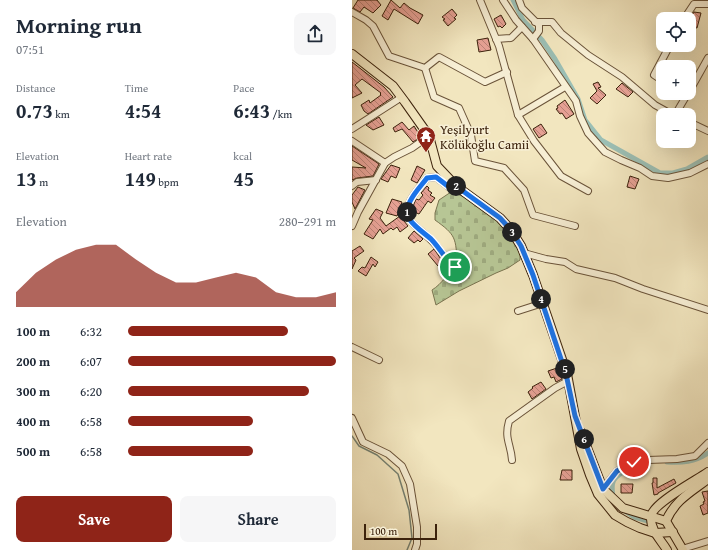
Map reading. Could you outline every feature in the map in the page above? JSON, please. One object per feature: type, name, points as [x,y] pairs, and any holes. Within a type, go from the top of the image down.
[{"type":"main road","points":[[352,54],[393,86],[402,97],[429,136],[437,166],[456,186],[500,218],[511,230],[524,253],[543,303],[568,381],[575,416],[601,492],[615,515],[640,528],[655,533],[673,532]]},
{"type":"main road","points":[[667,550],[655,533],[651,517],[653,511],[665,499],[708,472]]},
{"type":"main road","points":[[666,521],[670,510],[679,500],[708,479]]},
{"type":"main road","points":[[601,492],[623,508],[666,521],[683,549]]},
{"type":"street","points":[[480,0],[496,39],[507,72],[518,115],[534,141],[561,176],[588,191]]},
{"type":"street","points":[[503,0],[522,27],[536,35],[565,87],[576,101],[580,116],[588,133],[605,152],[640,168],[652,176],[668,178],[690,173],[708,164]]},
{"type":"street","points":[[519,0],[522,8],[539,25],[536,35]]},
{"type":"street","points":[[689,12],[694,4],[708,4]]},
{"type":"street","points":[[352,12],[373,26],[389,56],[426,68]]},
{"type":"street","points":[[535,22],[552,22],[561,33],[588,55],[622,78],[661,108]]},
{"type":"street","points":[[496,39],[511,38],[522,27]]},
{"type":"street","points":[[426,68],[439,57],[485,82],[507,72]]},
{"type":"street","points":[[696,79],[708,58]]},
{"type":"street","points":[[426,68],[434,97],[459,108],[471,135],[475,161],[504,168],[524,190],[533,215],[575,226]]},
{"type":"street","points":[[518,115],[565,87]]},
{"type":"street","points":[[352,129],[402,97]]},
{"type":"street","points":[[696,125],[708,131]]},
{"type":"street","points":[[352,226],[385,163],[412,148],[429,136]]},
{"type":"street","points":[[352,141],[385,163]]},
{"type":"street","points":[[455,267],[450,263],[439,247],[411,221],[407,213],[410,201],[427,178],[436,177],[449,187],[456,186]]},
{"type":"street","points":[[352,186],[358,182],[376,180]]},
{"type":"street","points":[[524,253],[565,262],[576,269],[615,278],[643,289],[708,310]]},
{"type":"street","points":[[518,311],[543,303]]},
{"type":"street","points":[[352,347],[379,360]]},
{"type":"street","points":[[512,460],[512,449],[507,440],[509,421],[555,388],[568,381]]},
{"type":"street","points":[[352,418],[363,442],[388,454],[402,466],[410,484],[417,527],[417,544],[415,550]]},
{"type":"street","points":[[601,492],[617,471],[634,462],[677,459],[695,456],[708,443]]},
{"type":"street","points":[[683,549],[708,541]]},
{"type":"green space","points":[[451,192],[471,201],[495,218],[514,240],[519,250],[520,260],[508,268],[459,291],[436,305],[432,290],[457,264],[454,238],[435,220],[435,213],[439,200]]},
{"type":"building","points":[[358,0],[377,0],[381,5],[373,13],[364,7],[360,12],[353,8]]},
{"type":"building","points":[[391,0],[400,8],[404,3],[423,15],[418,24],[394,9],[388,20],[382,16]]},
{"type":"building","points":[[452,9],[457,15],[454,18],[456,19],[448,26],[443,20],[445,19],[442,17]]},
{"type":"building","points":[[696,12],[701,13],[696,28]]},
{"type":"building","points":[[501,15],[506,24],[502,28],[500,26],[498,27],[494,19]]},
{"type":"building","points":[[488,38],[491,50],[479,52],[477,40]]},
{"type":"building","points":[[352,62],[384,87],[393,97],[368,114],[364,111],[361,105],[369,100],[370,103],[381,95],[381,93],[362,79],[355,85],[362,93],[352,98]]},
{"type":"building","points":[[598,82],[601,87],[598,88],[606,95],[597,104],[590,98],[597,91],[593,84]]},
{"type":"building","points":[[622,83],[633,92],[628,97],[616,89]]},
{"type":"building","points":[[565,100],[574,114],[566,119],[562,113],[560,114],[556,109],[558,108],[557,106]]},
{"type":"building","points":[[379,117],[384,125],[373,130],[366,125]]},
{"type":"building","points":[[402,122],[409,130],[414,126],[422,136],[413,142],[402,129],[395,132],[393,128]]},
{"type":"building","points":[[541,124],[547,133],[539,138],[533,129]]},
{"type":"building","points":[[352,146],[379,164],[373,176],[352,180],[352,167],[366,168],[352,160]]},
{"type":"building","points":[[391,165],[400,168],[396,178],[391,176],[388,182],[381,179]]},
{"type":"building","points":[[417,166],[425,170],[417,183],[411,180]]},
{"type":"building","points":[[630,176],[639,179],[635,189],[627,187]]},
{"type":"building","points":[[427,186],[429,188],[428,190],[432,193],[430,195],[435,198],[431,203],[428,201],[419,214],[412,211],[416,199],[419,200],[423,195],[421,193]]},
{"type":"building","points":[[358,187],[365,190],[355,209],[352,202],[352,195]]},
{"type":"building","points":[[392,199],[402,202],[397,216],[386,213]]},
{"type":"building","points":[[376,209],[383,212],[380,218],[386,226],[400,216],[408,226],[400,232],[397,227],[393,230],[391,228],[383,234],[380,229],[373,239],[364,234],[373,220],[369,219]]},
{"type":"building","points":[[414,231],[423,239],[420,242],[418,240],[414,243],[408,238]]},
{"type":"building","points":[[360,246],[364,251],[354,258],[356,260],[352,269],[352,251]]},
{"type":"building","points":[[434,249],[443,262],[438,266],[428,254]]},
{"type":"building","points":[[371,257],[378,262],[375,267],[373,264],[366,276],[358,271],[362,267],[365,268]]},
{"type":"building","points":[[557,368],[562,379],[556,382],[554,377],[551,378],[548,371]]},
{"type":"building","points":[[541,382],[546,389],[532,399],[528,392],[533,388],[532,387]]},
{"type":"building","points":[[562,470],[572,470],[572,480],[560,480]]},
{"type":"building","points":[[653,478],[657,478],[657,488],[674,479],[676,483],[654,495],[652,483]]},
{"type":"building","points":[[621,484],[633,484],[632,493],[621,493]]},
{"type":"building","points":[[708,491],[708,513],[703,515],[700,506],[704,504],[703,502],[705,501],[702,492]]},
{"type":"waterway","points":[[513,0],[523,20],[542,40],[555,59],[578,99],[585,120],[601,140],[660,173],[673,173],[687,169],[708,157]]},
{"type":"waterway","points":[[352,436],[359,446],[377,455],[398,474],[409,510],[412,538],[407,550]]},
{"type":"waterway","points":[[667,462],[688,461],[708,453]]},
{"type":"waterway","points":[[613,499],[612,486],[615,479],[626,470],[643,463]]},
{"type":"waterway","points":[[625,511],[634,517],[648,521]]},
{"type":"place","name":"Yeşilyurt Kölükoğlu Camii","points":[[426,153]]},
{"type":"route","points":[[455,267],[450,263],[439,247],[411,221],[407,213],[410,201],[427,178],[436,177],[449,187],[456,186],[500,218],[511,230],[521,246],[533,275],[566,374],[575,416],[603,489],[617,471],[634,462]]}]
